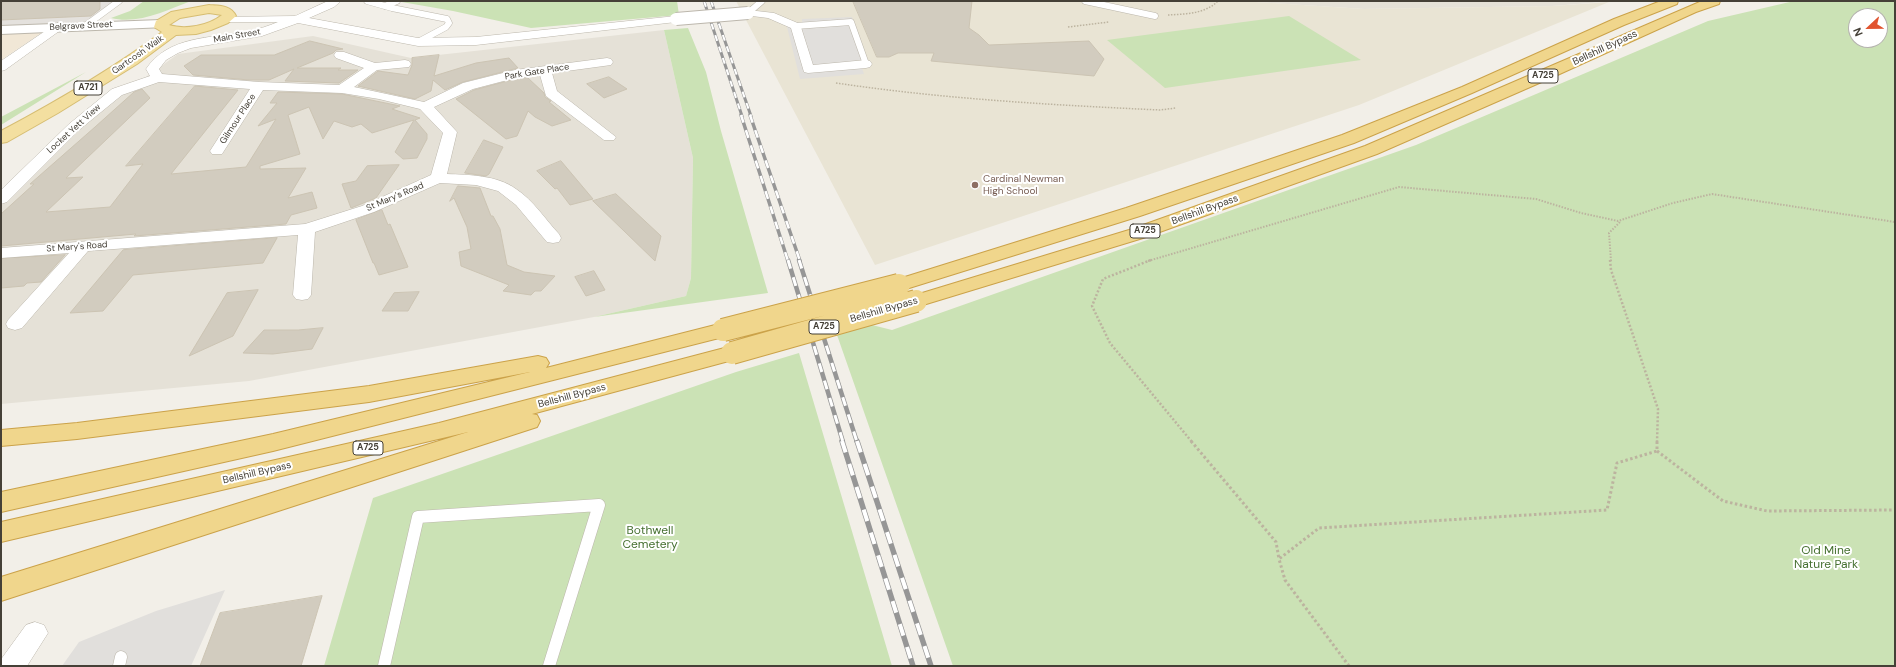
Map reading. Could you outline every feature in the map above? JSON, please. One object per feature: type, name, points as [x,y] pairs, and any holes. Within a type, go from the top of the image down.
[{"type":"highway","name":"Bellshill Bypass","points":[[1,502],[132,475],[393,414],[899,284],[1133,212],[1348,139],[1467,90],[1619,22],[1671,1]]},
{"type":"highway","name":"Bellshill Bypass","points":[[1,532],[440,431],[724,355],[916,301],[1136,234],[1371,150],[1548,74],[1691,9],[1714,1]]},
{"type":"highway","points":[[1,438],[77,431],[369,394],[723,330]]},
{"type":"highway","points":[[1,589],[453,446],[724,355]]},
{"type":"main road","name":"Gartcosh Walk","points":[[198,10],[210,1]]},
{"type":"main road","name":"Gartcosh Walk","points":[[1,138],[52,110],[132,61],[176,15],[198,10],[223,10],[228,13],[226,19],[202,28],[166,27]]},
{"type":"street","name":"Main Street","points":[[158,78],[152,69],[159,58],[171,50],[188,44],[261,32],[297,19],[330,5],[335,1]]},
{"type":"street","points":[[226,19],[297,19],[418,42],[476,41],[676,19],[748,13],[770,15],[796,26],[808,69],[866,64]]},
{"type":"street","name":"Belgrave Street","points":[[1,30],[85,26],[166,27]]},
{"type":"street","points":[[1,67],[58,28]]},
{"type":"street","points":[[340,55],[374,67],[405,64]]},
{"type":"street","name":"Park Gate Place","points":[[425,106],[468,86],[515,74],[607,62]]},
{"type":"street","points":[[342,89],[374,67]]},
{"type":"street","points":[[545,70],[551,93],[609,137]]},
{"type":"street","points":[[158,78],[259,86],[342,89],[379,95],[425,106],[450,132],[438,178],[469,180],[498,185],[511,192],[553,238]]},
{"type":"street","name":"Locket Yett View","points":[[1,199],[74,127],[117,92],[158,78]]},
{"type":"street","name":"Gilmour Place","points":[[217,151],[259,86]]},
{"type":"street","name":"St Mary's Road","points":[[1,253],[307,229],[368,209],[438,178]]},
{"type":"street","points":[[302,295],[307,229]]},
{"type":"street","points":[[15,324],[83,247]]},
{"type":"street","points":[[12,666],[35,633]]},
{"type":"lane","points":[[85,26],[119,1]]},
{"type":"lane","points":[[367,1],[447,19],[448,23],[438,32],[418,42]]},
{"type":"lane","points":[[385,6],[397,1]]},
{"type":"lane","points":[[748,13],[762,1]]},
{"type":"lane","points":[[1085,1],[1155,16]]},
{"type":"lane","points":[[796,26],[851,22],[866,64]]},
{"type":"lane","points":[[384,666],[418,517],[599,505],[550,666]]},
{"type":"path","points":[[808,69],[818,78],[831,82],[877,90],[1022,104],[1160,110],[1176,108]]},
{"type":"path","points":[[1349,666],[1285,580],[1276,542],[1110,343],[1092,306],[1103,279],[1155,258],[1308,212],[1399,187],[1536,199],[1582,213],[1618,221],[1673,203],[1712,194],[1895,222]]},
{"type":"path","points":[[1621,220],[1609,232],[1611,270],[1658,409],[1657,451]]},
{"type":"path","points":[[1657,451],[1723,501],[1767,511],[1895,510]]},
{"type":"path","points":[[1280,559],[1319,528],[1607,510],[1617,463],[1657,451]]},
{"type":"shaded area","points":[[1,1],[119,1],[72,30],[1,34]]},
{"type":"shaded area","name":"Cardinal Newman High School","points":[[736,1],[1241,1],[1364,9],[1553,6],[1609,2],[1359,105],[875,265]]},
{"type":"shaded area","points":[[1241,1],[1613,1],[1553,6],[1364,9]]},
{"type":"shaded area","points":[[852,17],[870,68],[862,68],[864,74],[800,79],[787,27],[802,23],[802,19]]},
{"type":"shaded area","points":[[664,30],[693,158],[691,278],[686,296],[594,317],[249,381],[1,404],[1,203],[68,133],[178,54],[313,36],[411,58]]},
{"type":"shaded area","points":[[43,32],[1,60],[1,34]]},
{"type":"shaded area","points":[[225,590],[191,666],[62,666],[79,642],[156,611]]},
{"type":"green space","points":[[144,1],[191,1],[152,16],[132,20],[111,18],[130,11]]},
{"type":"green space","points":[[396,1],[677,1],[679,15],[531,28],[453,11]]},
{"type":"green space","name":"Old Mine Nature Park","points":[[1794,1],[1895,1],[1895,666],[953,666],[837,335],[872,325],[892,330],[1416,145],[1708,21]]},
{"type":"green space","points":[[1289,16],[1361,60],[1165,88],[1107,40]]},
{"type":"green space","points":[[688,28],[706,72],[721,131],[768,293],[594,317],[686,296],[691,278],[693,158],[664,30]]},
{"type":"green space","points":[[86,72],[1,125],[1,117]]},
{"type":"green space","name":"Bothwell Cemetery","points":[[799,353],[892,666],[324,666],[373,498],[736,372]]},
{"type":"building","points":[[1,1],[100,1],[100,9],[91,16],[1,20]]},
{"type":"building","points":[[853,1],[972,1],[969,28],[989,45],[1089,41],[1104,59],[1094,76],[931,61],[934,53],[898,53],[889,57],[877,57]]},
{"type":"building","points":[[310,41],[343,49],[336,50],[333,53],[297,68],[341,68],[338,70],[358,70],[339,83],[285,81],[294,69],[269,80],[249,80],[193,75],[184,66],[201,55],[274,55]]},
{"type":"building","points":[[439,55],[434,76],[476,63],[509,58],[518,68],[463,82],[445,90],[433,80],[431,91],[415,99],[358,86],[378,71],[408,75],[412,65],[412,58]]},
{"type":"building","points":[[609,77],[627,89],[604,98],[587,84]]},
{"type":"building","points":[[528,78],[544,93],[545,97],[551,101],[549,102],[571,120],[552,126],[535,117],[528,111],[517,136],[506,139],[456,99],[474,90],[515,79]]},
{"type":"building","points":[[195,86],[238,90],[171,174],[246,167],[276,119],[258,126],[277,103],[270,103],[278,92],[342,94],[400,106],[392,109],[420,118],[415,120],[427,134],[427,139],[417,158],[403,159],[395,152],[414,120],[372,133],[361,124],[352,127],[334,121],[323,139],[309,107],[288,115],[300,154],[260,166],[260,169],[306,168],[288,198],[312,192],[317,208],[291,215],[286,224],[134,236],[136,234],[1,246],[1,214],[34,184],[30,184],[134,92],[142,89],[150,98],[66,178],[83,177],[46,212],[110,207],[143,164],[126,166]]},
{"type":"building","points":[[484,140],[503,147],[489,174],[486,176],[465,173]]},
{"type":"building","points":[[561,161],[593,199],[570,205],[557,188],[555,189],[537,171]]},
{"type":"building","points":[[399,165],[376,198],[351,208],[342,184],[356,181],[367,166]]},
{"type":"building","points":[[458,186],[480,188],[491,216],[493,216],[500,229],[507,265],[524,272],[555,276],[541,291],[535,291],[531,295],[503,291],[509,285],[461,266],[459,252],[471,249],[467,227],[454,198],[450,201]]},
{"type":"building","points":[[616,194],[661,236],[655,261],[593,201]]},
{"type":"building","points":[[382,210],[388,225],[390,224],[408,267],[379,275],[356,220]]},
{"type":"building","points":[[277,238],[263,263],[133,275],[103,311],[70,313],[123,250]]},
{"type":"building","points":[[65,255],[41,282],[27,283],[24,286],[1,288],[1,259]]},
{"type":"building","points":[[594,271],[605,290],[586,296],[575,277]]},
{"type":"building","points":[[258,290],[233,336],[189,356],[227,293]]},
{"type":"building","points":[[419,292],[408,311],[382,311],[394,293]]},
{"type":"building","points":[[323,328],[312,349],[273,354],[243,353],[264,330]]},
{"type":"building","points":[[322,596],[301,666],[200,666],[220,613]]},
{"type":"railway","points":[[704,1],[742,116]]},
{"type":"railway","points":[[711,1],[751,116]]},
{"type":"railway","points":[[741,115],[788,261]]},
{"type":"railway","points":[[750,115],[800,261]]},
{"type":"railway","points":[[788,260],[843,442]]},
{"type":"railway","points":[[799,260],[857,442]]},
{"type":"railway","points":[[842,441],[913,666]]},
{"type":"railway","points":[[857,441],[931,666]]},
{"type":"place","name":"Cardinal Newman High School","points":[[975,185]]}]
